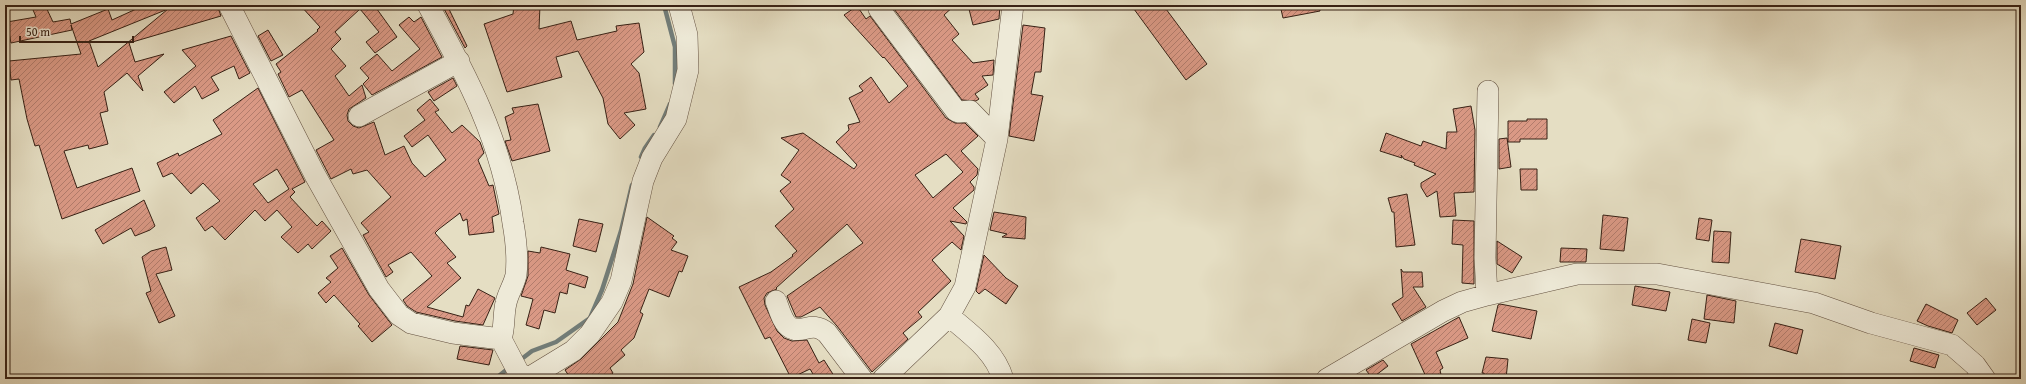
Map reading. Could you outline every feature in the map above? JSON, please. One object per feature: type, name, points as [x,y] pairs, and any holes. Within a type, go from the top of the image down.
[{"type":"street","points":[[229,5],[316,175],[379,289],[389,303],[399,315],[411,323],[503,343]]},
{"type":"street","points":[[428,5],[467,77],[498,152],[511,199],[517,244],[516,275],[506,303],[503,343],[523,378],[572,351],[590,334],[612,302],[621,281],[643,181],[652,158],[676,119],[688,70],[687,35],[678,5]]},
{"type":"street","points":[[883,379],[949,316],[965,288],[997,139],[1013,5]]},
{"type":"street","points":[[879,9],[956,111],[970,111],[997,139]]},
{"type":"street","points":[[359,116],[459,61]]},
{"type":"street","points":[[1488,91],[1485,258],[1488,295]]},
{"type":"street","points":[[1327,379],[1443,311],[1462,302],[1577,274],[1657,274],[1814,303],[1871,323],[1952,345],[1975,365],[1985,379]]},
{"type":"street","points":[[776,301],[784,320],[791,328],[797,329],[814,326],[820,328],[826,333],[862,379]]},
{"type":"street","points":[[949,316],[976,339],[992,356],[1003,379]]},
{"type":"building","points":[[31,5],[45,5],[53,22],[70,19],[71,24],[108,9],[112,20],[145,5],[217,5],[221,16],[129,43],[135,62],[164,54],[138,76],[143,91],[127,73],[104,92],[108,111],[100,113],[108,144],[89,149],[88,145],[64,151],[77,188],[132,168],[140,191],[62,219],[39,145],[35,146],[27,119],[19,79],[11,80],[9,61],[81,54],[71,25],[72,30],[11,43],[7,22],[36,17]],"holes":[[[168,9],[98,67],[89,41]]]},
{"type":"building","points":[[300,5],[374,5],[397,37],[375,53],[366,42],[379,32],[360,9],[335,32],[341,39],[331,49],[346,66],[335,76],[349,96],[362,85],[366,98],[349,109],[347,115],[348,121],[353,126],[359,128],[374,122],[385,155],[404,146],[412,163],[425,177],[446,160],[428,135],[412,147],[404,136],[425,120],[417,110],[430,99],[439,110],[435,112],[452,133],[462,125],[480,142],[484,153],[478,160],[489,186],[493,185],[499,214],[492,217],[494,232],[469,235],[467,219],[463,221],[460,213],[435,233],[456,257],[447,263],[461,278],[427,307],[463,317],[466,305],[469,306],[478,289],[495,298],[483,325],[455,321],[416,312],[407,306],[403,300],[432,276],[411,252],[388,265],[393,272],[386,277],[363,235],[369,232],[361,223],[391,197],[367,170],[353,174],[351,169],[331,179],[316,150],[334,140],[302,90],[289,97],[278,74],[281,72],[276,64],[318,31],[317,30],[320,27]]},
{"type":"building","points":[[447,5],[467,46],[465,48],[443,7]]},
{"type":"building","points":[[514,5],[540,5],[539,29],[571,21],[577,40],[617,31],[616,26],[639,23],[644,52],[631,64],[639,73],[646,109],[624,113],[635,125],[620,139],[608,124],[603,98],[578,51],[556,57],[562,77],[507,92],[484,24],[513,14]]},
{"type":"building","points":[[891,5],[955,5],[944,15],[959,34],[952,40],[973,63],[994,60],[993,75],[982,76],[988,85],[975,94],[979,99],[976,101],[962,100]]},
{"type":"building","points":[[968,5],[1000,5],[999,19],[973,25]]},
{"type":"building","points":[[1131,5],[1163,5],[1207,64],[1186,80]]},
{"type":"building","points":[[1280,5],[1319,5],[1320,11],[1283,18]]},
{"type":"building","points":[[857,6],[866,19],[870,16],[946,118],[955,123],[965,123],[978,136],[961,151],[978,169],[977,175],[970,182],[974,187],[974,190],[953,208],[967,222],[966,224],[950,221],[964,236],[961,250],[952,242],[932,260],[951,281],[918,312],[922,317],[903,333],[908,339],[872,372],[837,326],[820,307],[801,317],[796,317],[787,296],[863,243],[847,224],[776,288],[777,289],[767,293],[764,298],[765,305],[777,331],[784,338],[792,341],[807,340],[819,363],[824,360],[836,379],[816,379],[810,369],[791,378],[770,337],[765,339],[739,287],[771,272],[793,256],[792,255],[797,251],[775,226],[794,209],[780,191],[791,182],[781,175],[799,150],[781,138],[803,133],[854,169],[857,165],[836,142],[849,130],[848,125],[860,122],[849,98],[863,91],[859,86],[871,77],[889,103],[908,86],[884,57],[883,58],[844,15]],"holes":[[[946,154],[963,172],[933,198],[915,175]]]},
{"type":"building","points":[[409,17],[414,22],[421,17],[442,57],[372,95],[363,84],[369,78],[360,68],[377,54],[392,71],[420,49],[399,25]]},
{"type":"building","points":[[1023,25],[1045,28],[1041,72],[1035,72],[1031,94],[1043,96],[1034,141],[1009,136]]},
{"type":"building","points":[[268,30],[283,55],[271,61],[258,36]]},
{"type":"building","points":[[231,36],[250,73],[239,79],[234,66],[211,77],[219,90],[202,99],[195,86],[174,103],[164,92],[196,66],[182,50]]},
{"type":"building","points":[[453,78],[457,86],[434,101],[428,92]]},
{"type":"building","points":[[258,88],[305,182],[292,189],[295,192],[290,197],[317,226],[322,221],[331,231],[312,249],[308,244],[298,253],[281,237],[292,227],[277,210],[265,221],[255,210],[225,240],[212,226],[205,231],[196,218],[220,201],[203,183],[191,194],[172,173],[163,177],[157,163],[178,153],[179,156],[222,134],[213,120]],"holes":[[[277,169],[289,189],[268,203],[253,184]]]},
{"type":"building","points":[[538,104],[550,151],[512,161],[505,141],[511,140],[505,117],[514,113],[512,108]]},
{"type":"building","points":[[1471,106],[1475,130],[1474,192],[1454,193],[1456,216],[1440,217],[1437,191],[1427,197],[1421,187],[1421,183],[1436,174],[1414,165],[1415,163],[1404,159],[1401,155],[1402,158],[1380,151],[1386,133],[1421,146],[1423,141],[1446,149],[1447,132],[1457,132],[1453,109]]},
{"type":"building","points":[[1527,119],[1547,119],[1547,139],[1520,139],[1520,142],[1508,142],[1508,121],[1527,121]]},
{"type":"building","points":[[1507,138],[1511,167],[1499,169],[1499,139]]},
{"type":"building","points":[[1520,169],[1537,169],[1537,190],[1521,190]]},
{"type":"building","points":[[1407,194],[1415,245],[1396,247],[1394,212],[1392,212],[1388,198]]},
{"type":"building","points":[[144,200],[155,226],[150,230],[135,236],[131,228],[103,244],[95,230]]},
{"type":"building","points":[[994,212],[1026,217],[1025,239],[1002,237],[1007,234],[990,230]]},
{"type":"building","points":[[1603,215],[1628,218],[1624,251],[1600,249]]},
{"type":"building","points":[[647,217],[674,236],[672,238],[677,242],[671,250],[688,256],[682,272],[679,271],[669,297],[649,289],[640,312],[643,314],[634,338],[621,350],[625,355],[610,368],[613,373],[606,379],[571,379],[565,370],[581,359],[618,322],[633,284]]},
{"type":"building","points":[[1699,218],[1712,220],[1709,241],[1696,239]]},
{"type":"building","points":[[579,219],[603,224],[596,252],[573,246]]},
{"type":"building","points":[[1453,220],[1474,221],[1474,284],[1462,283],[1463,245],[1452,244]]},
{"type":"building","points":[[1714,231],[1731,232],[1729,263],[1712,262]]},
{"type":"building","points":[[1801,239],[1841,246],[1835,279],[1795,272]]},
{"type":"building","points":[[1497,241],[1522,257],[1512,273],[1497,264]]},
{"type":"building","points":[[166,247],[172,270],[156,274],[175,316],[159,323],[146,293],[151,291],[142,257],[151,251]]},
{"type":"building","points":[[541,247],[570,254],[566,270],[588,277],[585,288],[569,283],[567,294],[560,292],[555,313],[544,310],[539,329],[526,325],[533,299],[521,296],[528,276],[528,251],[540,253]]},
{"type":"building","points":[[342,248],[369,295],[392,325],[372,342],[358,326],[360,324],[334,295],[326,303],[318,293],[331,282],[326,278],[338,268],[330,256]]},
{"type":"building","points":[[1561,248],[1587,249],[1586,262],[1560,262]]},
{"type":"building","points":[[984,255],[1006,278],[1018,286],[1006,304],[985,289],[979,294],[976,291]]},
{"type":"building","points":[[1401,269],[1403,272],[1422,272],[1423,287],[1413,287],[1426,307],[1402,321],[1392,304],[1403,297]]},
{"type":"building","points":[[1635,286],[1670,292],[1666,311],[1632,305]]},
{"type":"building","points":[[1707,295],[1736,301],[1734,323],[1704,319]]},
{"type":"building","points":[[1986,298],[1996,310],[1977,325],[1967,313]]},
{"type":"building","points":[[1500,304],[1537,311],[1531,339],[1492,331],[1498,305]]},
{"type":"building","points":[[1926,304],[1958,320],[1952,333],[1917,321]]},
{"type":"building","points":[[1459,317],[1468,338],[1436,352],[1443,368],[1440,370],[1442,379],[1427,379],[1411,344]]},
{"type":"building","points":[[1692,319],[1710,323],[1706,343],[1688,340]]},
{"type":"building","points":[[1775,323],[1803,330],[1797,354],[1769,346]]},
{"type":"building","points":[[460,346],[493,350],[489,365],[457,359]]},
{"type":"building","points":[[1914,348],[1939,355],[1935,368],[1910,361]]},
{"type":"building","points":[[1486,357],[1508,359],[1506,379],[1484,379],[1484,373],[1482,373]]},
{"type":"building","points":[[1383,360],[1388,366],[1372,378],[1366,370]]},
{"type":"waterway","points":[[664,5],[675,47],[675,84]]},
{"type":"waterway","points":[[660,127],[670,104]]},
{"type":"waterway","points":[[641,157],[654,135]]},
{"type":"waterway","points":[[519,361],[532,351],[556,342],[590,318],[602,290],[621,231],[632,185]]},
{"type":"waterway","points":[[495,379],[510,367]]}]
